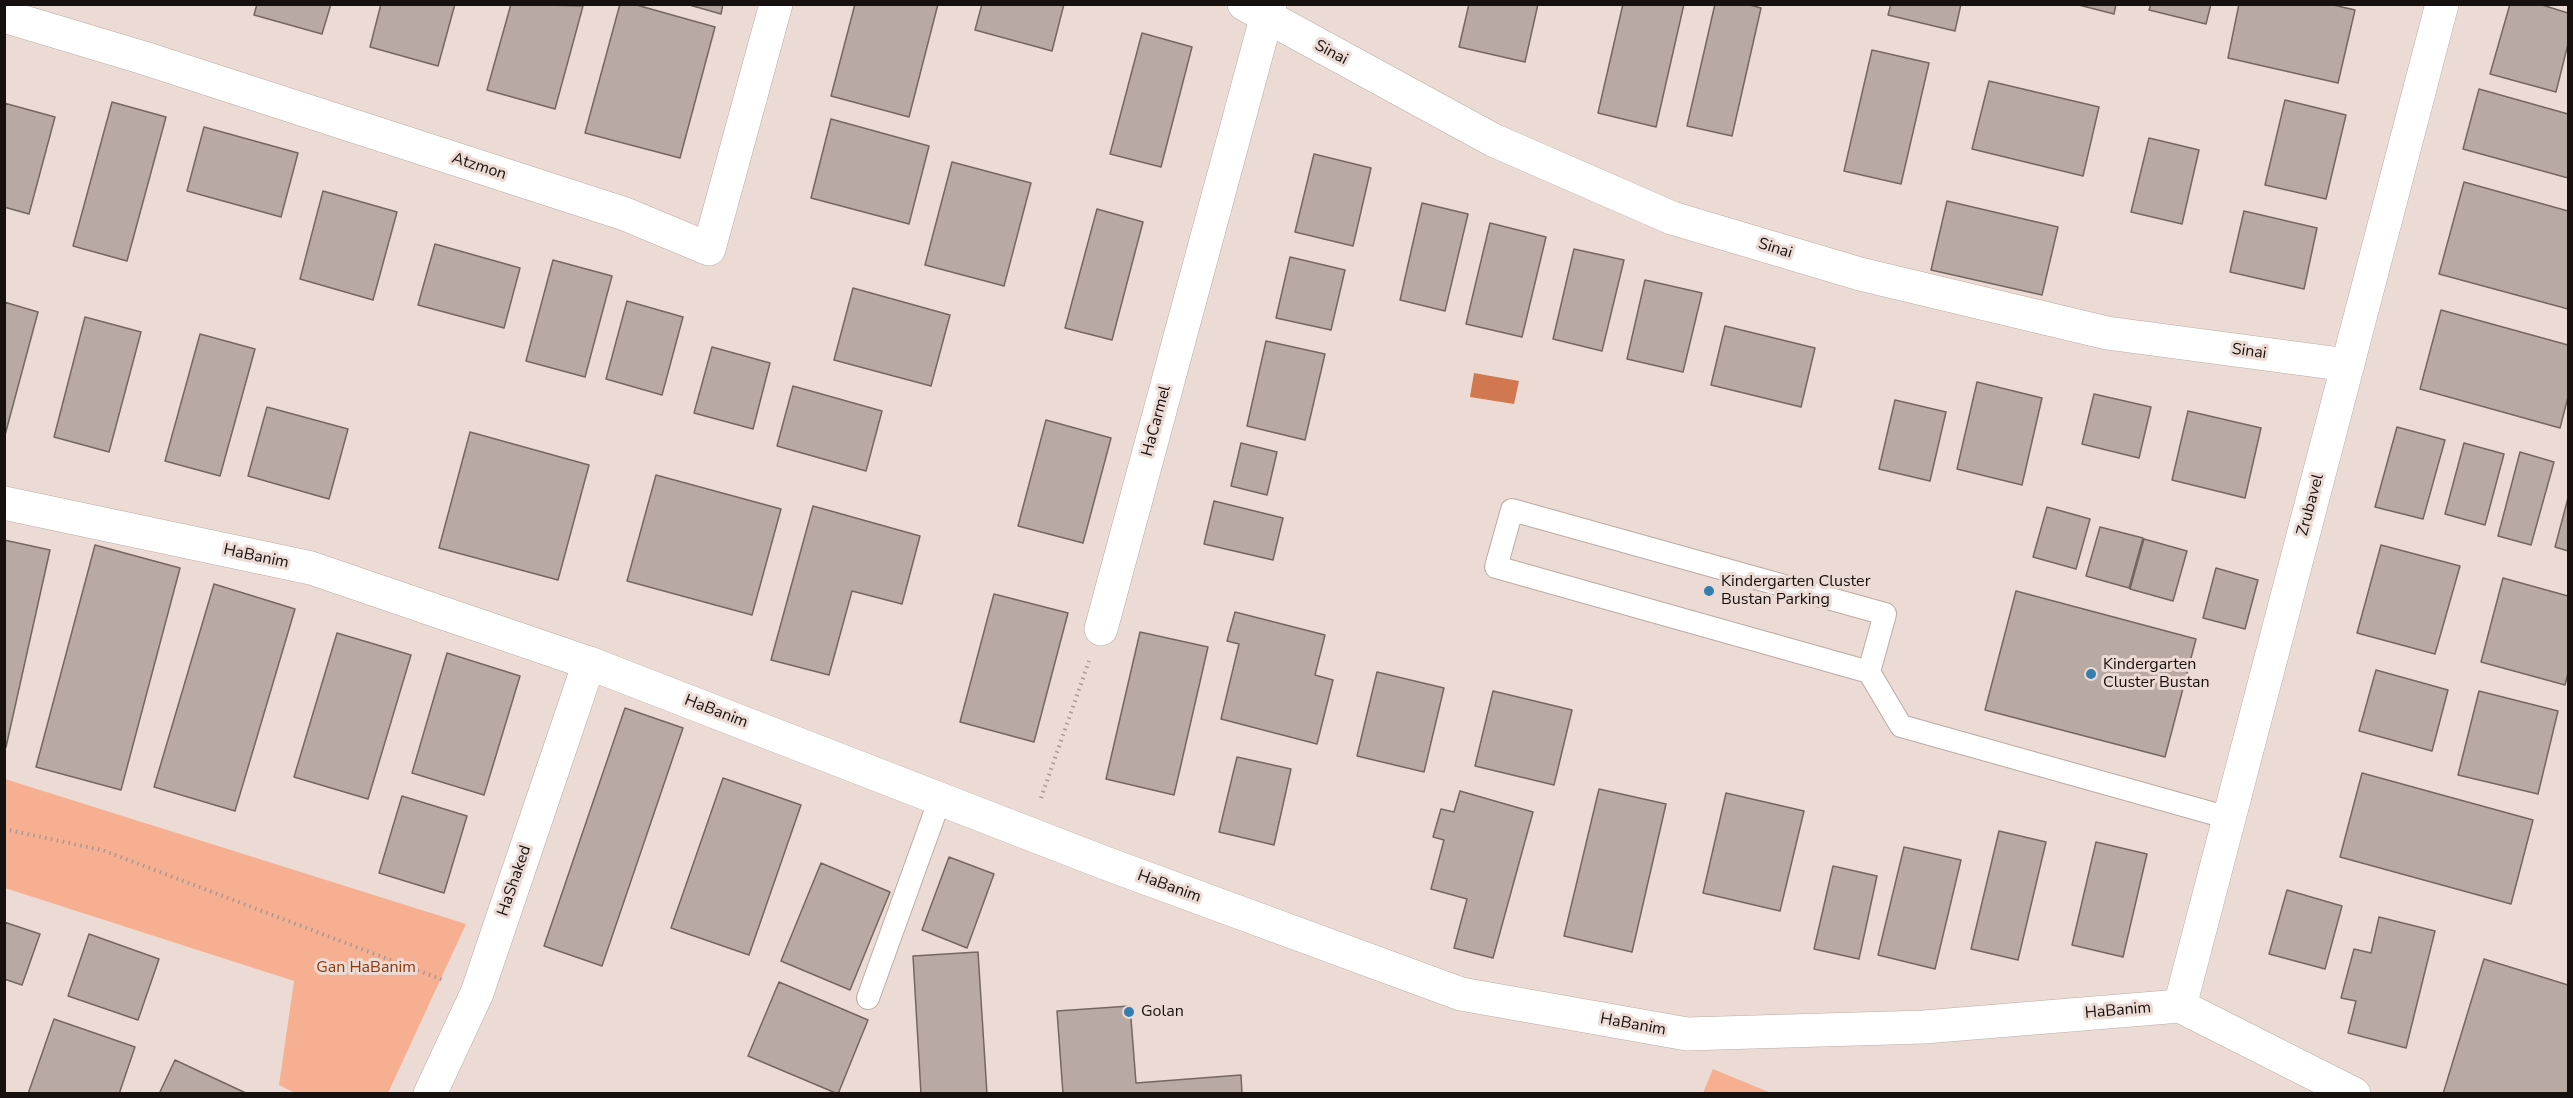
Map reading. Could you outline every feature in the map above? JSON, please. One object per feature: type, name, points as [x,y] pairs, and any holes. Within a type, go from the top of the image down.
[{"type":"street","name":"Atzmon","points":[[4,16],[144,58],[614,211],[709,249],[776,4]]},
{"type":"street","name":"Zrubavel","points":[[2180,1006],[2442,4]]},
{"type":"street","name":"Sinai","points":[[1260,9],[1493,140],[1672,218],[1860,274],[2107,333],[2348,365]]},
{"type":"street","name":"HaCarmel","points":[[1101,629],[1260,9]]},
{"type":"street","name":"HaBanim","points":[[4,503],[311,568],[589,663],[1028,833],[1461,994],[1687,1034],[1924,1027],[2180,1006]]},
{"type":"street","name":"HaShaked","points":[[430,1094],[477,993],[589,663]]},
{"type":"street","points":[[2180,1006],[2354,1094]]},
{"type":"lane","points":[[1869,672],[1884,614],[1512,510],[1496,567],[1869,672],[1902,726],[2229,818]]},
{"type":"lane","points":[[868,998],[940,799]]},
{"type":"path","points":[[1028,833],[1101,629]]},
{"type":"path","points":[[4,829],[102,850],[477,993]]},
{"type":"green space","name":"Gan HaBanim","points":[[5,779],[466,924],[388,1093],[295,1093],[279,1085],[294,981],[5,888]]},
{"type":"green space","points":[[1713,1069],[1771,1093],[1703,1093]]},
{"type":"shaded area","points":[[1474,373],[1519,381],[1514,404],[1470,397]]},
{"type":"building","points":[[257,4],[331,4],[322,34],[254,15]]},
{"type":"building","points":[[381,4],[455,4],[438,66],[370,47]]},
{"type":"building","points":[[511,4],[583,6],[555,109],[487,90]]},
{"type":"building","points":[[620,4],[633,4],[715,27],[680,158],[585,133]]},
{"type":"building","points":[[686,4],[723,4],[721,14]]},
{"type":"building","points":[[855,4],[938,4],[909,117],[831,96]]},
{"type":"building","points":[[982,4],[1064,4],[1052,51],[975,30]]},
{"type":"building","points":[[1469,4],[1538,4],[1525,62],[1459,47]]},
{"type":"building","points":[[1623,4],[1684,4],[1656,127],[1598,113]]},
{"type":"building","points":[[1715,4],[1746,4],[1761,8],[1732,136],[1687,126]]},
{"type":"building","points":[[1891,4],[1961,4],[1955,31],[1888,15]]},
{"type":"building","points":[[2075,4],[2116,4],[2114,14]]},
{"type":"building","points":[[2151,4],[2211,4],[2206,24],[2149,10]]},
{"type":"building","points":[[2239,4],[2329,4],[2355,10],[2338,83],[2228,58]]},
{"type":"building","points":[[2510,4],[2539,4],[2568,13],[2568,44],[2556,92],[2490,74]]},
{"type":"building","points":[[1142,33],[1192,47],[1161,167],[1110,154]]},
{"type":"building","points":[[1872,50],[1929,63],[1901,184],[1844,171]]},
{"type":"building","points":[[1989,81],[2099,107],[2083,176],[1972,149]]},
{"type":"building","points":[[2479,89],[2568,114],[2568,178],[2463,149]]},
{"type":"building","points":[[2285,100],[2346,115],[2326,199],[2265,185]]},
{"type":"building","points":[[112,102],[166,117],[127,261],[73,246]]},
{"type":"building","points":[[4,103],[55,117],[29,214],[4,207]]},
{"type":"building","points":[[831,119],[929,146],[909,224],[811,198]]},
{"type":"building","points":[[204,127],[298,153],[281,217],[187,191]]},
{"type":"building","points":[[2149,138],[2199,150],[2182,224],[2131,212]]},
{"type":"building","points":[[1314,154],[1371,168],[1353,246],[1295,232]]},
{"type":"building","points":[[952,162],[1031,183],[1004,286],[925,265]]},
{"type":"building","points":[[2464,182],[2568,211],[2568,309],[2439,274]]},
{"type":"building","points":[[323,191],[397,212],[373,300],[300,279]]},
{"type":"building","points":[[1947,201],[2058,227],[2042,295],[1931,270]]},
{"type":"building","points":[[1422,203],[1468,214],[1445,311],[1400,300]]},
{"type":"building","points":[[1097,209],[1143,222],[1112,340],[1065,328]]},
{"type":"building","points":[[2244,211],[2317,228],[2304,289],[2230,272]]},
{"type":"building","points":[[1490,223],[1546,237],[1522,337],[1466,324]]},
{"type":"building","points":[[435,244],[520,268],[504,328],[418,305]]},
{"type":"building","points":[[1574,249],[1624,260],[1602,351],[1553,339]]},
{"type":"building","points":[[1290,257],[1345,270],[1331,330],[1276,318]]},
{"type":"building","points":[[553,260],[612,276],[585,377],[526,361]]},
{"type":"building","points":[[1645,280],[1702,293],[1683,372],[1627,359]]},
{"type":"building","points":[[853,288],[950,315],[931,386],[834,360]]},
{"type":"building","points":[[627,301],[683,317],[662,395],[606,379]]},
{"type":"building","points":[[4,302],[38,312],[5,435],[4,435]]},
{"type":"building","points":[[2441,310],[2568,345],[2568,397],[2560,428],[2420,389]]},
{"type":"building","points":[[85,317],[141,332],[109,452],[54,437]]},
{"type":"building","points":[[1725,326],[1815,348],[1801,407],[1711,385]]},
{"type":"building","points":[[200,334],[255,349],[220,476],[165,461]]},
{"type":"building","points":[[1266,341],[1325,354],[1305,440],[1247,426]]},
{"type":"building","points":[[712,347],[770,363],[753,429],[694,413]]},
{"type":"building","points":[[1977,382],[2042,398],[2022,485],[1957,469]]},
{"type":"building","points":[[793,386],[882,411],[866,471],[777,446]]},
{"type":"building","points":[[2094,394],[2151,407],[2139,458],[2082,444]]},
{"type":"building","points":[[1895,400],[1946,412],[1930,481],[1879,469]]},
{"type":"building","points":[[267,407],[348,429],[329,499],[248,476]]},
{"type":"building","points":[[2188,411],[2261,428],[2245,498],[2172,480]]},
{"type":"building","points":[[1046,420],[1111,438],[1083,543],[1018,526]]},
{"type":"building","points":[[2397,427],[2445,440],[2423,519],[2375,507]]},
{"type":"building","points":[[470,432],[589,465],[558,580],[439,548]]},
{"type":"building","points":[[1241,443],[1277,452],[1267,495],[1231,486]]},
{"type":"building","points":[[2464,443],[2504,454],[2485,525],[2445,514]]},
{"type":"building","points":[[2520,452],[2554,462],[2531,545],[2498,536]]},
{"type":"building","points":[[656,475],[781,509],[752,615],[627,581]]},
{"type":"building","points":[[2568,498],[2568,551],[2555,547]]},
{"type":"building","points":[[1214,501],[1283,518],[1273,560],[1204,544]]},
{"type":"building","points":[[813,506],[920,536],[902,604],[852,591],[829,675],[771,660]]},
{"type":"building","points":[[2047,507],[2090,519],[2076,569],[2033,557]]},
{"type":"building","points":[[2100,527],[2143,538],[2129,588],[2086,576]]},
{"type":"building","points":[[2144,539],[2187,551],[2173,601],[2130,589]]},
{"type":"building","points":[[4,540],[50,550],[6,747],[4,747]]},
{"type":"building","points":[[95,545],[180,568],[121,790],[36,767]]},
{"type":"building","points":[[2381,545],[2460,566],[2435,654],[2357,633]]},
{"type":"building","points":[[2216,568],[2258,580],[2245,629],[2203,618]]},
{"type":"building","points":[[2503,578],[2568,596],[2568,673],[2565,685],[2481,662]]},
{"type":"building","points":[[214,584],[295,609],[235,811],[154,787]]},
{"type":"building","name":"Kindergarten Cluster Bustan","points":[[2016,591],[2196,639],[2165,757],[1985,710]]},
{"type":"building","points":[[994,594],[1068,613],[1034,742],[960,722]]},
{"type":"building","points":[[1235,612],[1325,635],[1315,675],[1333,680],[1317,744],[1221,719],[1239,644],[1227,641]]},
{"type":"building","points":[[1140,632],[1208,647],[1174,795],[1106,779]]},
{"type":"building","points":[[337,633],[411,655],[368,799],[294,777]]},
{"type":"building","points":[[447,653],[520,676],[484,795],[412,773]]},
{"type":"building","points":[[2376,670],[2448,690],[2432,751],[2359,731]]},
{"type":"building","points":[[1377,672],[1444,688],[1424,772],[1357,756]]},
{"type":"building","points":[[1493,691],[1572,710],[1554,785],[1475,766]]},
{"type":"building","points":[[2479,691],[2558,711],[2538,794],[2458,775]]},
{"type":"building","points":[[625,708],[683,728],[602,966],[544,946]]},
{"type":"building","points":[[1237,757],[1291,769],[1274,845],[1219,832]]},
{"type":"building","points":[[2362,773],[2533,820],[2511,904],[2340,857]]},
{"type":"building","points":[[723,778],[801,805],[749,955],[671,928]]},
{"type":"building","points":[[1599,789],[1666,804],[1632,952],[1564,936]]},
{"type":"building","points":[[1460,791],[1533,812],[1493,958],[1454,948],[1467,899],[1431,889],[1444,840],[1433,837],[1441,809],[1454,812]]},
{"type":"building","points":[[1726,793],[1804,811],[1780,911],[1703,893]]},
{"type":"building","points":[[402,796],[467,816],[444,893],[379,873]]},
{"type":"building","points":[[1999,831],[2046,842],[2018,960],[1971,949]]},
{"type":"building","points":[[2096,842],[2147,854],[2123,957],[2072,945]]},
{"type":"building","points":[[1904,847],[1961,860],[1935,969],[1878,955]]},
{"type":"building","points":[[949,857],[994,874],[967,948],[922,930]]},
{"type":"building","points":[[821,863],[890,892],[850,990],[781,961]]},
{"type":"building","points":[[1833,866],[1877,876],[1859,959],[1814,949]]},
{"type":"building","points":[[2287,890],[2342,906],[2325,969],[2269,954]]},
{"type":"building","points":[[2379,917],[2435,931],[2406,1048],[2348,1033],[2356,1001],[2341,998],[2354,949],[2371,953]]},
{"type":"building","points":[[4,922],[40,934],[22,985],[4,979]]},
{"type":"building","points":[[89,934],[159,959],[138,1020],[68,996]]},
{"type":"building","points":[[978,952],[987,1094],[921,1094],[913,956]]},
{"type":"building","points":[[2484,959],[2568,985],[2568,1094],[2443,1094]]},
{"type":"building","points":[[779,982],[868,1020],[838,1094],[748,1056]]},
{"type":"building","points":[[1130,1006],[1136,1083],[1241,1075],[1242,1094],[1063,1094],[1057,1011]]},
{"type":"building","points":[[54,1019],[135,1047],[119,1094],[28,1094]]},
{"type":"building","points":[[175,1060],[248,1094],[159,1094]]},
{"type":"place","name":"Kindergarten Cluster Bustan Parking","points":[[1709,591]]},
{"type":"place","name":"Kindergarten Cluster Bustan","points":[[2091,674]]},
{"type":"place","name":"Golan","points":[[1129,1012]]}]
